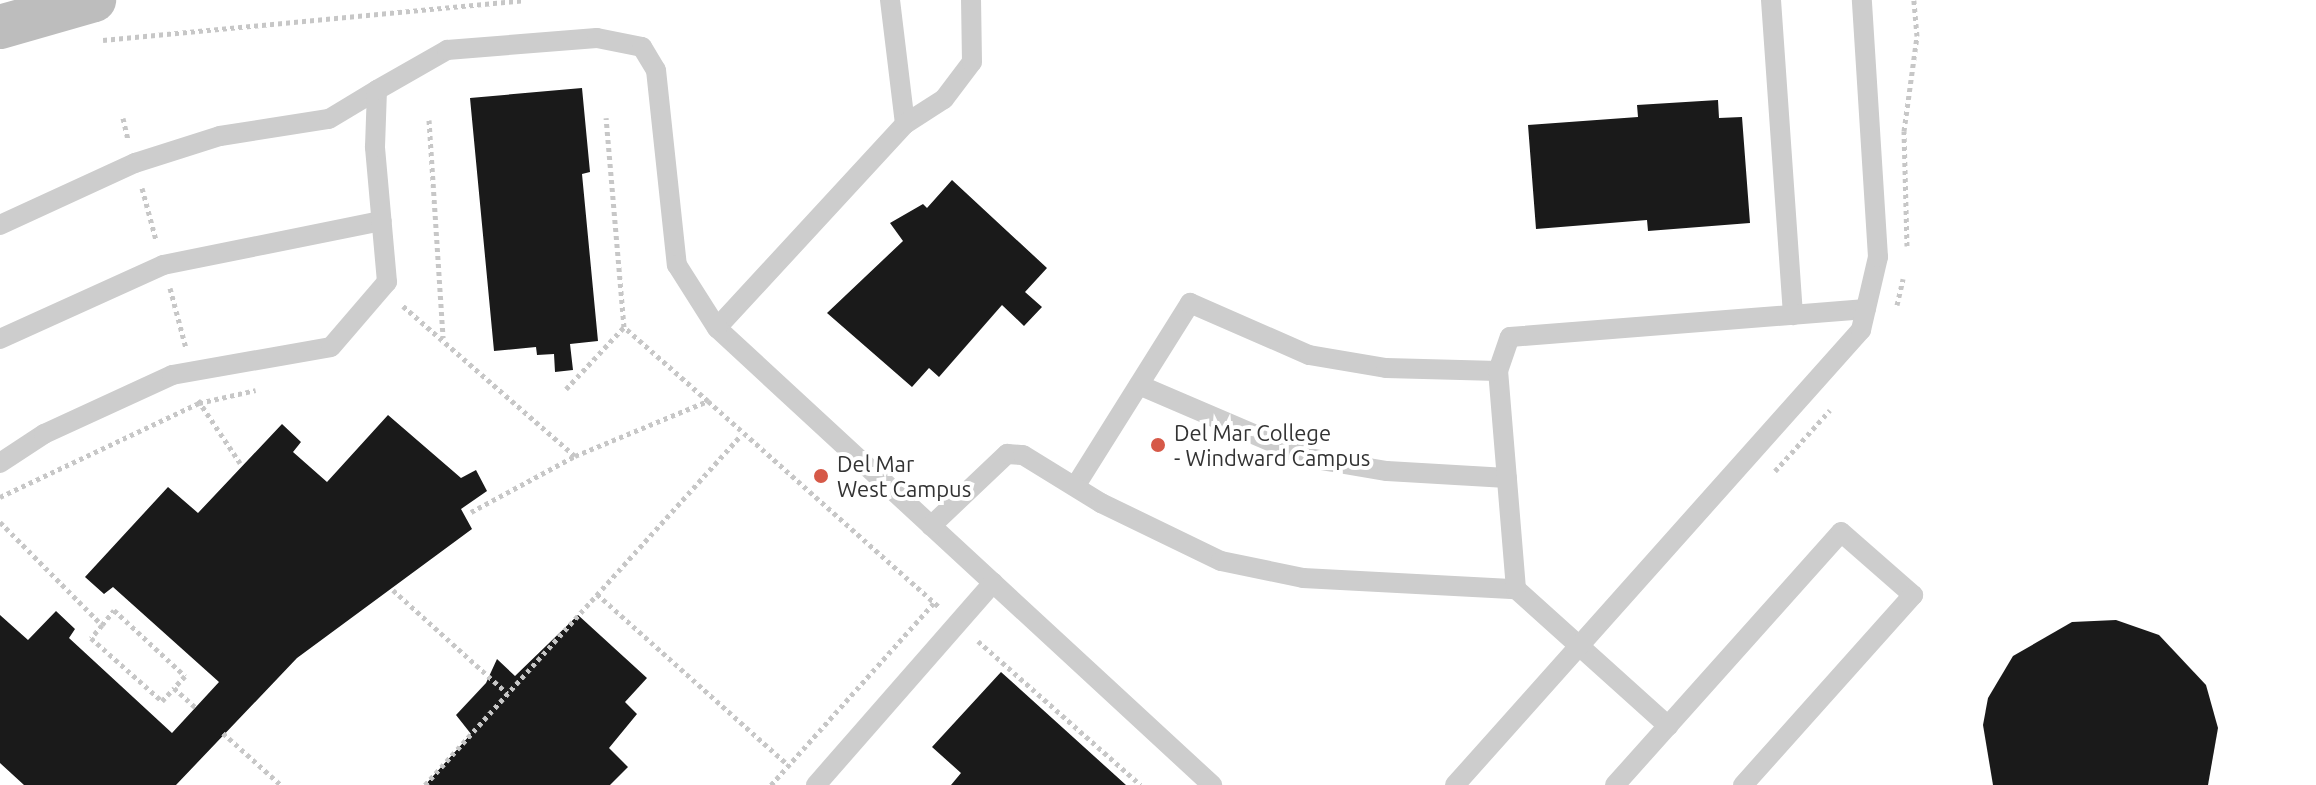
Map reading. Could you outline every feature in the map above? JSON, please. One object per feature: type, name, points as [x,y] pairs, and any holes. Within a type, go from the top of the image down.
[{"type":"main road","points":[[0,27],[96,21]]},
{"type":"lane","points":[[890,0],[905,124]]},
{"type":"lane","points":[[717,328],[905,124],[944,99],[972,62],[971,0]]},
{"type":"lane","points":[[1771,0],[1793,315]]},
{"type":"lane","points":[[1455,785],[1861,330],[1878,257],[1862,0]]},
{"type":"lane","points":[[0,225],[135,163],[220,136],[329,119],[447,50],[597,38],[642,47],[656,70],[677,265],[717,328],[1212,785]]},
{"type":"lane","points":[[0,463],[44,434],[191,371],[331,347],[387,282],[377,90]]},
{"type":"lane","points":[[0,339],[163,265],[382,221]]},
{"type":"lane","points":[[1076,485],[1190,303],[1309,355],[1386,368],[1498,371]]},
{"type":"lane","points":[[1516,589],[1498,371],[1510,337],[1866,309]]},
{"type":"lane","points":[[1139,385],[1309,458],[1387,471],[1507,478]]},
{"type":"lane","points":[[931,526],[1007,454],[1050,466],[1076,485],[1221,561],[1303,578],[1516,589],[1668,726]]},
{"type":"lane","points":[[1615,785],[1841,532],[1913,595],[1743,785]]},
{"type":"lane","points":[[816,785],[993,583]]},
{"type":"path","points":[[96,21],[524,0]]},
{"type":"path","points":[[123,118],[199,403],[240,463]]},
{"type":"path","points":[[606,118],[624,327],[708,401],[741,435],[1141,785]]},
{"type":"path","points":[[429,120],[444,339]]},
{"type":"path","points":[[394,315],[404,304],[575,456]]},
{"type":"path","points":[[566,389],[624,327]]},
{"type":"path","points":[[0,497],[199,403],[271,387]]},
{"type":"path","points":[[471,512],[575,456],[708,401]]},
{"type":"path","points":[[425,785],[741,435]]},
{"type":"path","points":[[0,522],[102,625]]},
{"type":"path","points":[[393,590],[507,693]]},
{"type":"path","points":[[597,594],[788,765]]},
{"type":"path","points":[[771,785],[934,603]]},
{"type":"path","points":[[114,610],[185,676],[174,688],[162,701],[91,638],[114,610]]},
{"type":"path","points":[[174,688],[196,708]]},
{"type":"path","points":[[223,733],[281,785]]},
{"type":"building","points":[[582,88],[590,172],[582,174],[598,341],[570,344],[573,370],[555,372],[554,354],[537,355],[536,347],[494,351],[470,98]]},
{"type":"building","points":[[1718,100],[1719,118],[1742,117],[1750,223],[1648,231],[1647,220],[1536,229],[1528,125],[1638,117],[1637,105]]},
{"type":"building","points":[[952,180],[1047,268],[1025,292],[1042,307],[1024,326],[1002,305],[939,377],[929,368],[912,387],[827,313],[903,241],[890,223],[923,204],[927,208]]},
{"type":"building","points":[[388,415],[461,478],[476,470],[487,491],[461,509],[472,529],[297,658],[176,785],[24,785],[0,763],[0,615],[28,640],[56,611],[75,629],[69,638],[172,733],[219,682],[113,587],[104,594],[85,577],[168,487],[198,513],[282,424],[301,442],[293,452],[327,482]]},
{"type":"building","points":[[578,615],[647,678],[625,702],[637,714],[609,748],[628,767],[610,785],[425,785],[471,734],[456,715],[486,683],[497,659],[515,676]]},
{"type":"building","points":[[2116,620],[2159,635],[2206,685],[2218,728],[2208,785],[1993,785],[1983,725],[1988,698],[2013,656],[2072,622]]},
{"type":"building","points":[[1001,672],[1126,785],[951,785],[961,773],[932,747]]},
{"type":"place","name":"Del Mar College - Windward Campus","points":[[1158,445]]},
{"type":"place","name":"Del Mar West Campus","points":[[821,476]]}]
